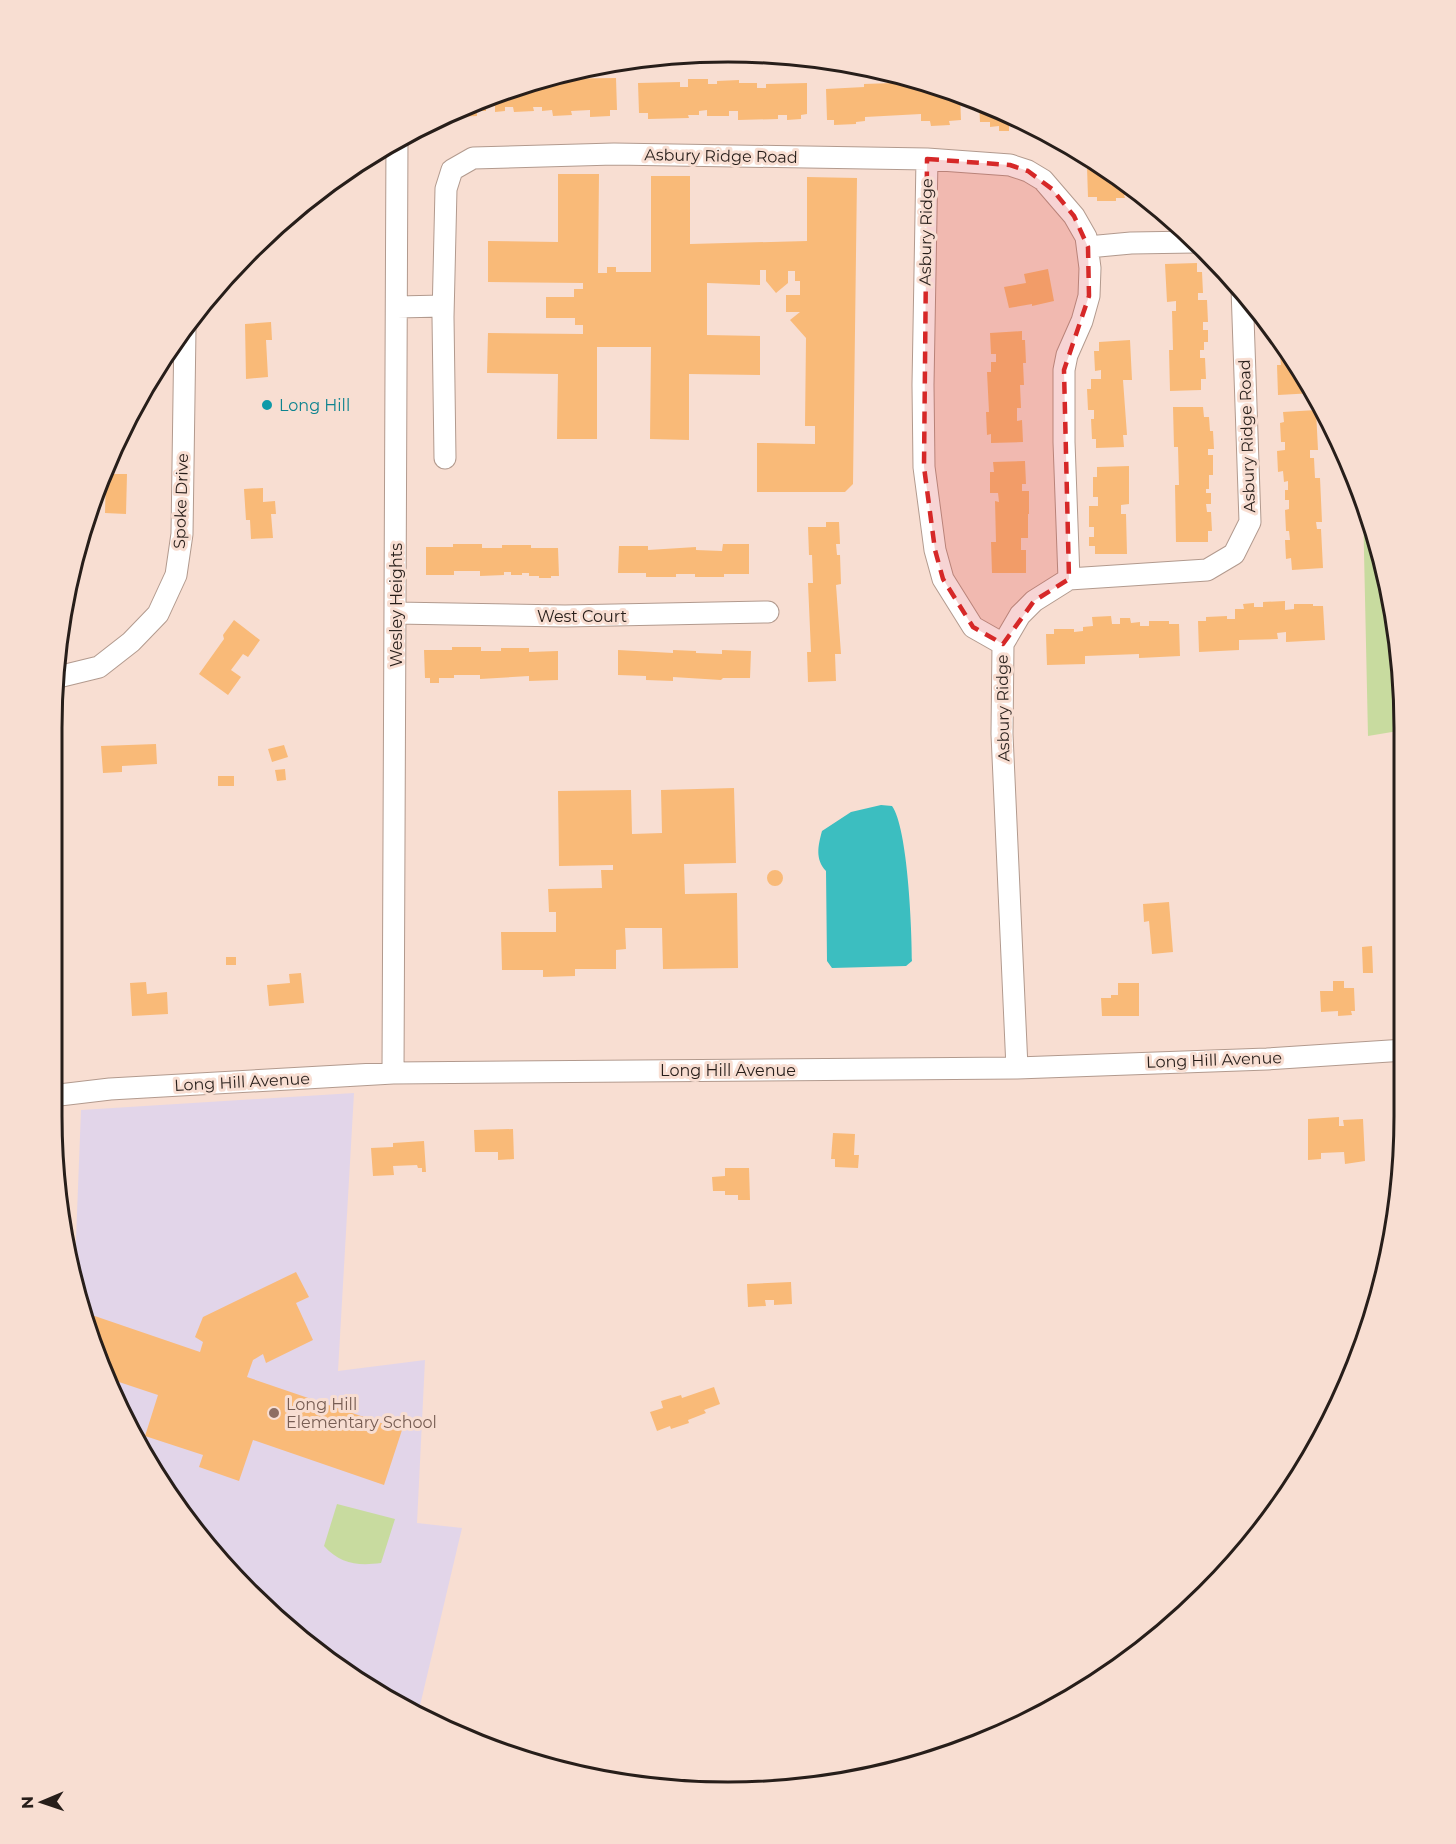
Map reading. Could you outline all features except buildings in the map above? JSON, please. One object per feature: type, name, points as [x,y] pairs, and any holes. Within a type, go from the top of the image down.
[{"type":"street","name":"Wesley Heights","points":[[393,1073],[397,150]]},
{"type":"street","name":"Asbury Ridge Road","points":[[445,458],[443,306],[446,189],[452,170],[473,158],[614,154],[927,159],[993,163],[1028,171],[1043,180],[1074,216],[1086,237],[1088,247],[1089,296],[1082,321],[1067,355],[1064,370],[1069,579]]},
{"type":"street","name":"Asbury Ridge","points":[[927,159],[922,385],[924,455],[935,550],[943,579],[973,627],[1003,644],[1002,734],[1017,1068]]},
{"type":"street","points":[[1088,247],[1131,243],[1183,242]]},
{"type":"street","name":"Asbury Ridge Road","points":[[1003,644],[1020,615],[1034,601],[1069,579],[1207,570],[1234,554],[1250,522],[1243,305]]},
{"type":"street","points":[[397,307],[443,306]]},
{"type":"street","name":"Spoke Drive","points":[[64,676],[99,667],[131,642],[158,614],[176,575],[182,534],[185,342]]},
{"type":"street","name":"West Court","points":[[396,613],[565,616],[768,612]]},
{"type":"street","name":"Long Hill Avenue","points":[[62,1095],[110,1089],[393,1073],[1017,1068],[1267,1059],[1394,1051]]},
{"type":"highlighted area","points":[[927,159],[1010,165],[1028,171],[1052,189],[1074,216],[1088,247],[1089,296],[1064,370],[1069,579],[1034,601],[1003,644],[973,627],[943,579],[935,550],[924,467]]},
{"type":"shaded area","name":"Long Hill Elementary School","points":[[354,1093],[338,1371],[425,1360],[417,1523],[462,1528],[420,1707],[358,1670],[322,1645],[257,1587],[199,1522],[151,1449],[112,1371],[84,1289],[75,1252],[81,1110]]},
{"type":"green space","points":[[1363,528],[1382,598],[1389,641],[1394,728],[1394,732],[1368,736]]},
{"type":"green space","points":[[337,1504],[395,1519],[381,1563],[365,1564],[343,1560],[324,1546]]},
{"type":"water","points":[[881,805],[892,806],[902,835],[908,880],[912,961],[906,966],[832,968],[827,961],[826,871],[820,862],[818,852],[822,831],[851,812]]},
{"type":"place","name":"Long Hill","points":[[267,405]]},
{"type":"place","name":"Long Hill Elementary School","points":[[274,1413]]}]
